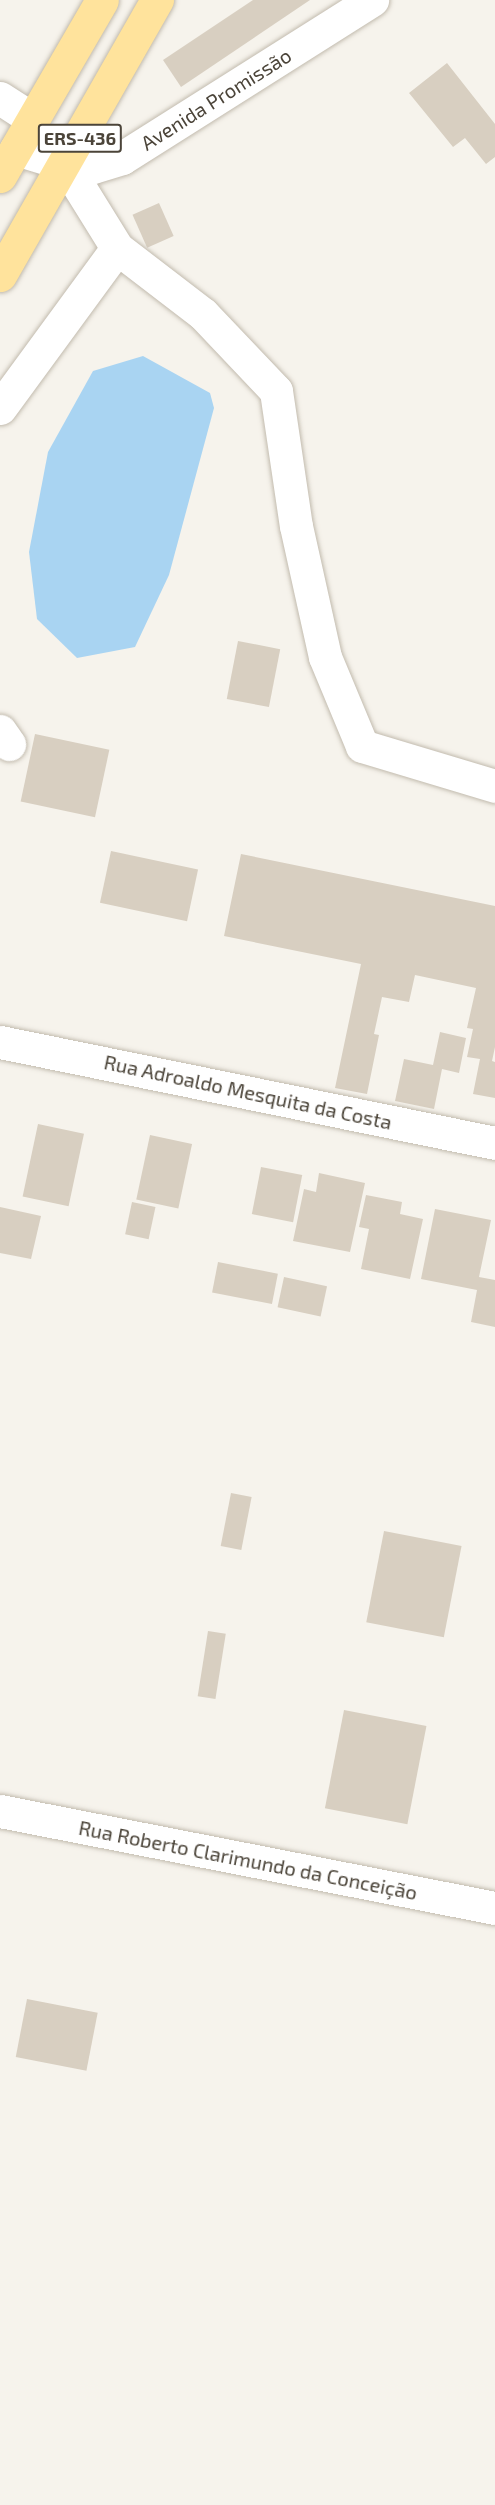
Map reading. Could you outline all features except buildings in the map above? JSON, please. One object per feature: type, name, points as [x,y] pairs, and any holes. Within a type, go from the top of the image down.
[{"type":"main road","name":"ERS-436","points":[[8,162],[102,0]]},
{"type":"main road","name":"ERS-436","points":[[0,275],[157,0]]},
{"type":"street","name":"Avenida Promissão","points":[[8,162],[93,167],[122,158],[372,0]]},
{"type":"street","points":[[0,98],[32,119]]},
{"type":"street","points":[[65,164],[117,248],[203,314],[276,391],[296,526],[325,657],[362,746],[495,786]]},
{"type":"street","points":[[0,408],[117,248]]},
{"type":"street","name":"Rua Adroaldo Mesquita da Costa","points":[[0,1042],[495,1143]]},
{"type":"street","name":"Rua Roberto Clarimundo da Conceição","points":[[0,1812],[495,1908]]},
{"type":"water","points":[[143,356],[210,393],[214,408],[169,575],[135,647],[77,658],[37,619],[29,552],[48,452],[93,371]]}]
